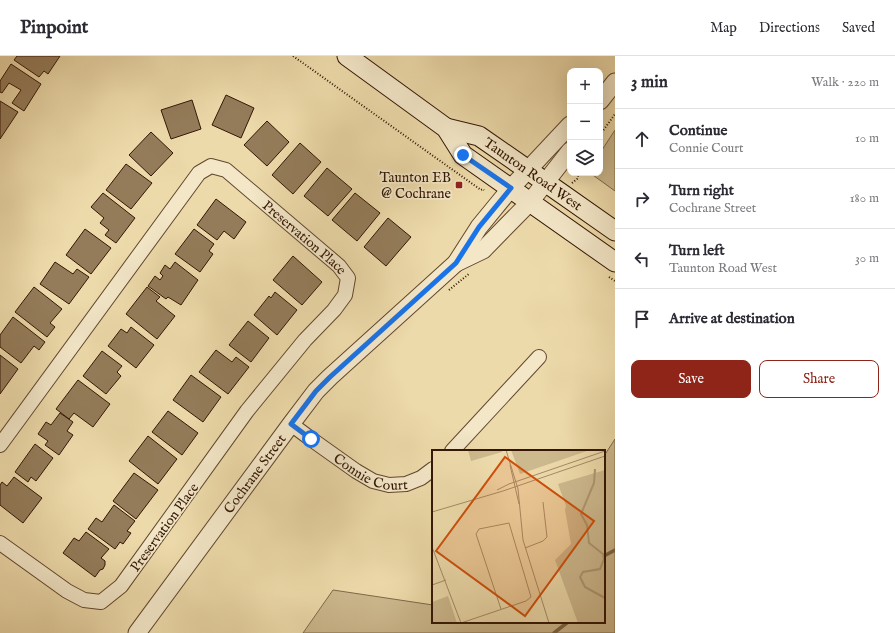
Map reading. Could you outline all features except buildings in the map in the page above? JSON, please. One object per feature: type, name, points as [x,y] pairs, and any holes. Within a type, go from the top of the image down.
[{"type":"main road","name":"Taunton Road West","points":[[347,56],[446,128],[463,155],[615,262]]},
{"type":"main road","name":"Taunton Road West","points":[[446,128],[478,136],[615,232]]},
{"type":"street","points":[[603,97],[615,82]]},
{"type":"street","name":"Cochrane Street","points":[[137,633],[316,391],[456,263],[479,227],[511,188],[567,128]]},
{"type":"street","name":"Cochrane Street","points":[[456,263],[483,250],[530,202],[567,155]]},
{"type":"street","name":"Preservation Place","points":[[0,445],[199,173],[211,166],[226,170],[339,266],[348,278],[345,295],[334,310],[305,340],[247,411],[121,586],[101,602],[84,600],[67,591],[0,543]]},
{"type":"street","points":[[453,450],[539,356]]},
{"type":"street","name":"Connie Court","points":[[291,424],[356,471],[373,481],[389,486],[406,484],[421,478],[432,470]]},
{"type":"path","points":[[292,56],[481,190],[483,189]]},
{"type":"path","points":[[603,131],[615,114]]},
{"type":"path","points":[[572,183],[578,176]]},
{"type":"shaded area","points":[[615,130],[615,191],[594,176],[603,176],[603,148]]},
{"type":"shaded area","points":[[615,439],[615,633],[303,633],[333,590],[432,605],[432,623],[605,623],[605,454]]},
{"type":"waterway","points":[[605,555],[615,550]]},
{"type":"waterway","points":[[554,633],[567,623]]},
{"type":"place","name":"Taunton EB @ Cochrane","points":[[459,185]]},
{"type":"route","points":[[311,439],[291,424],[316,391],[364,345],[456,263],[479,227],[511,188],[463,155]]}]
